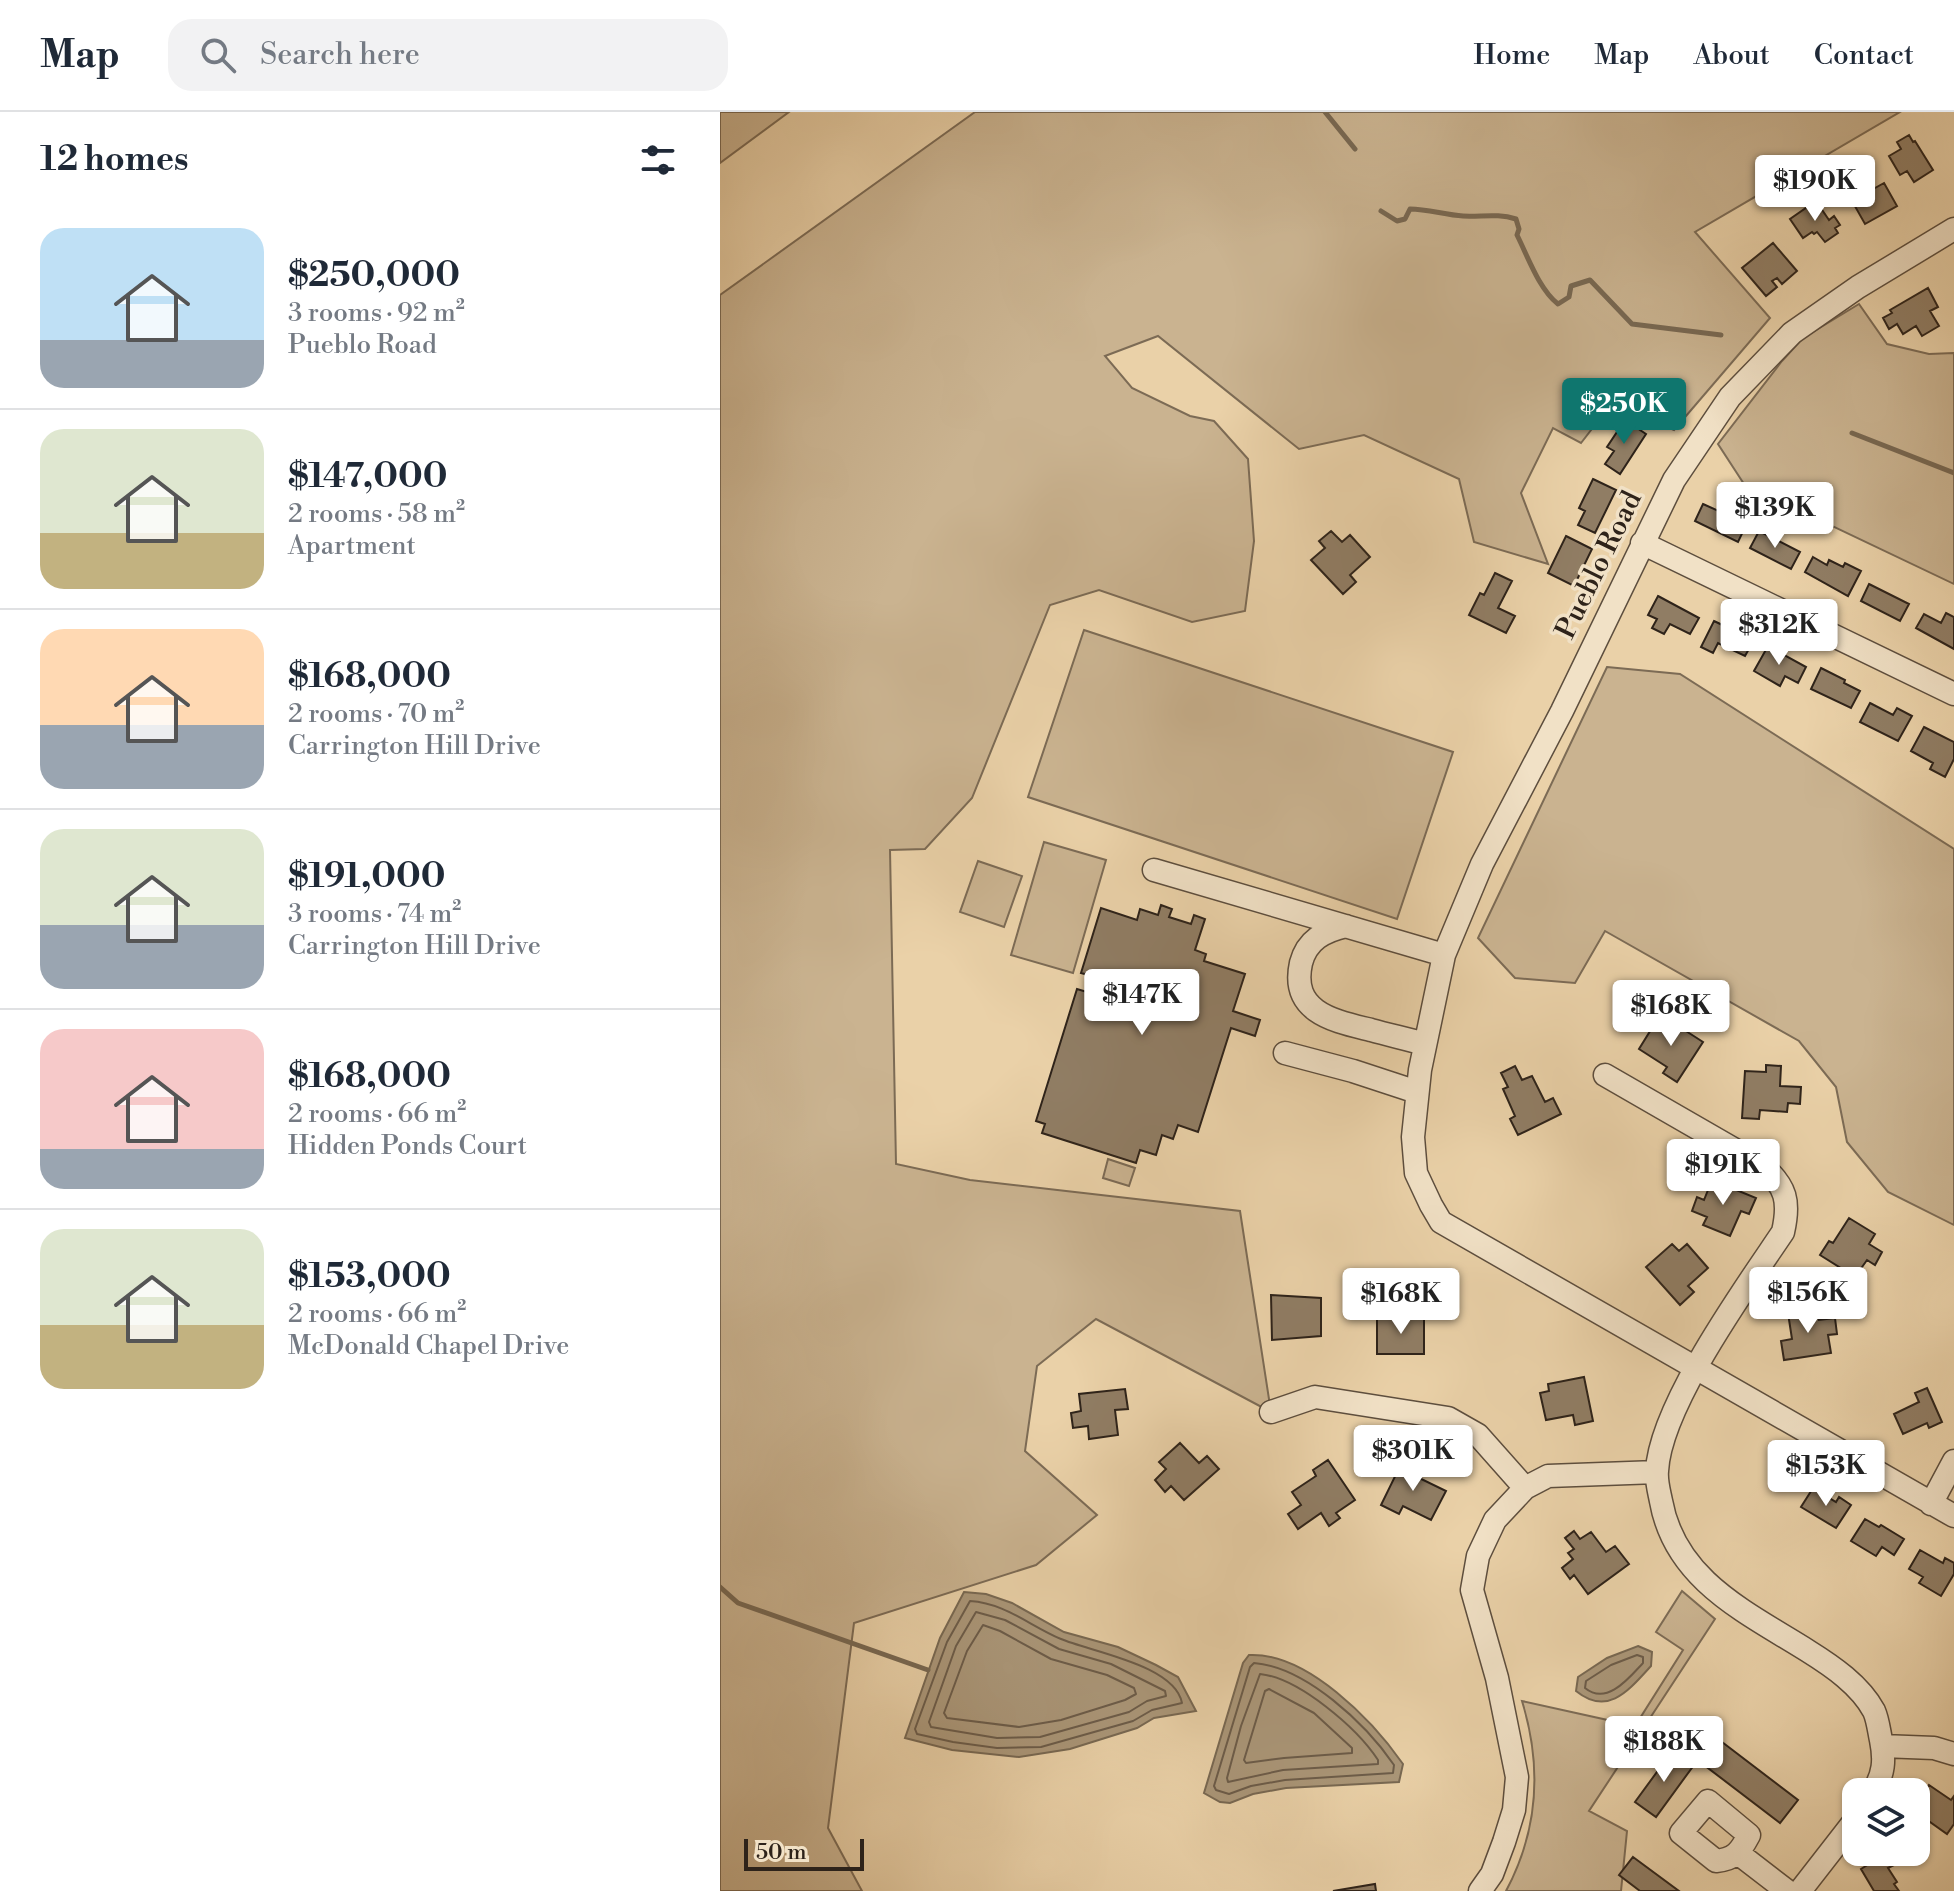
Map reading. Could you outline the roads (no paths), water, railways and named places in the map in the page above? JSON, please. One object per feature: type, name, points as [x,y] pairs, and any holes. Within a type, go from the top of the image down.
[{"type":"street","name":"Pueblo Road","points":[[1954,229],[1858,287],[1792,333],[1730,397],[1674,480],[1580,674],[1482,864],[1444,955],[1425,1044],[1413,1137],[1416,1173],[1441,1222],[1954,1516]]},
{"type":"street","points":[[1642,543],[1954,694]]},
{"type":"street","points":[[1154,870],[1444,955]]},
{"type":"street","points":[[1346,926],[1317,937],[1303,956],[1299,973],[1301,991],[1308,1004],[1333,1020],[1425,1044]]},
{"type":"street","points":[[1285,1053],[1417,1092]]},
{"type":"street","points":[[1605,1075],[1763,1166],[1776,1178],[1786,1196],[1787,1213],[1783,1232],[1696,1368],[1662,1438],[1657,1472],[1664,1519],[1685,1560],[1718,1594],[1829,1664],[1862,1693],[1876,1714],[1882,1746],[1881,1778]]},
{"type":"street","points":[[1271,1412],[1315,1397],[1448,1418],[1478,1435],[1525,1488]]},
{"type":"street","points":[[1931,1504],[1954,1461]]},
{"type":"street","points":[[1480,1891],[1492,1874],[1504,1842],[1514,1810],[1517,1777],[1497,1678],[1472,1590],[1478,1556],[1495,1520],[1525,1488],[1548,1476],[1657,1472]]},
{"type":"street","points":[[1882,1746],[1934,1748],[1954,1754]]},
{"type":"street","points":[[1800,1891],[1842,1837]]},
{"type":"street","points":[[1739,1854],[1787,1891]]},
{"type":"water","points":[[964,1592],[986,1594],[1012,1603],[1064,1632],[1118,1647],[1156,1665],[1178,1677],[1196,1711],[1154,1718],[1137,1728],[1070,1749],[1019,1757],[952,1750],[905,1738],[940,1638]]},
{"type":"water","points":[[1638,1646],[1652,1652],[1651,1666],[1626,1691],[1608,1701],[1598,1701],[1576,1691],[1578,1677],[1607,1658]]},
{"type":"water","points":[[1249,1655],[1271,1657],[1293,1665],[1336,1692],[1374,1728],[1403,1764],[1399,1782],[1286,1788],[1253,1794],[1230,1803],[1220,1802],[1204,1793],[1243,1663]]},
{"type":"waterway","points":[[1325,112],[1355,149]]},
{"type":"waterway","points":[[1381,211],[1397,221],[1405,219],[1410,209],[1516,219],[1517,235],[1534,272],[1558,304],[1569,297],[1571,286],[1590,280],[1632,324],[1721,335]]},
{"type":"waterway","points":[[1852,433],[1954,473]]},
{"type":"waterway","points":[[720,1587],[738,1603],[928,1670]]}]
